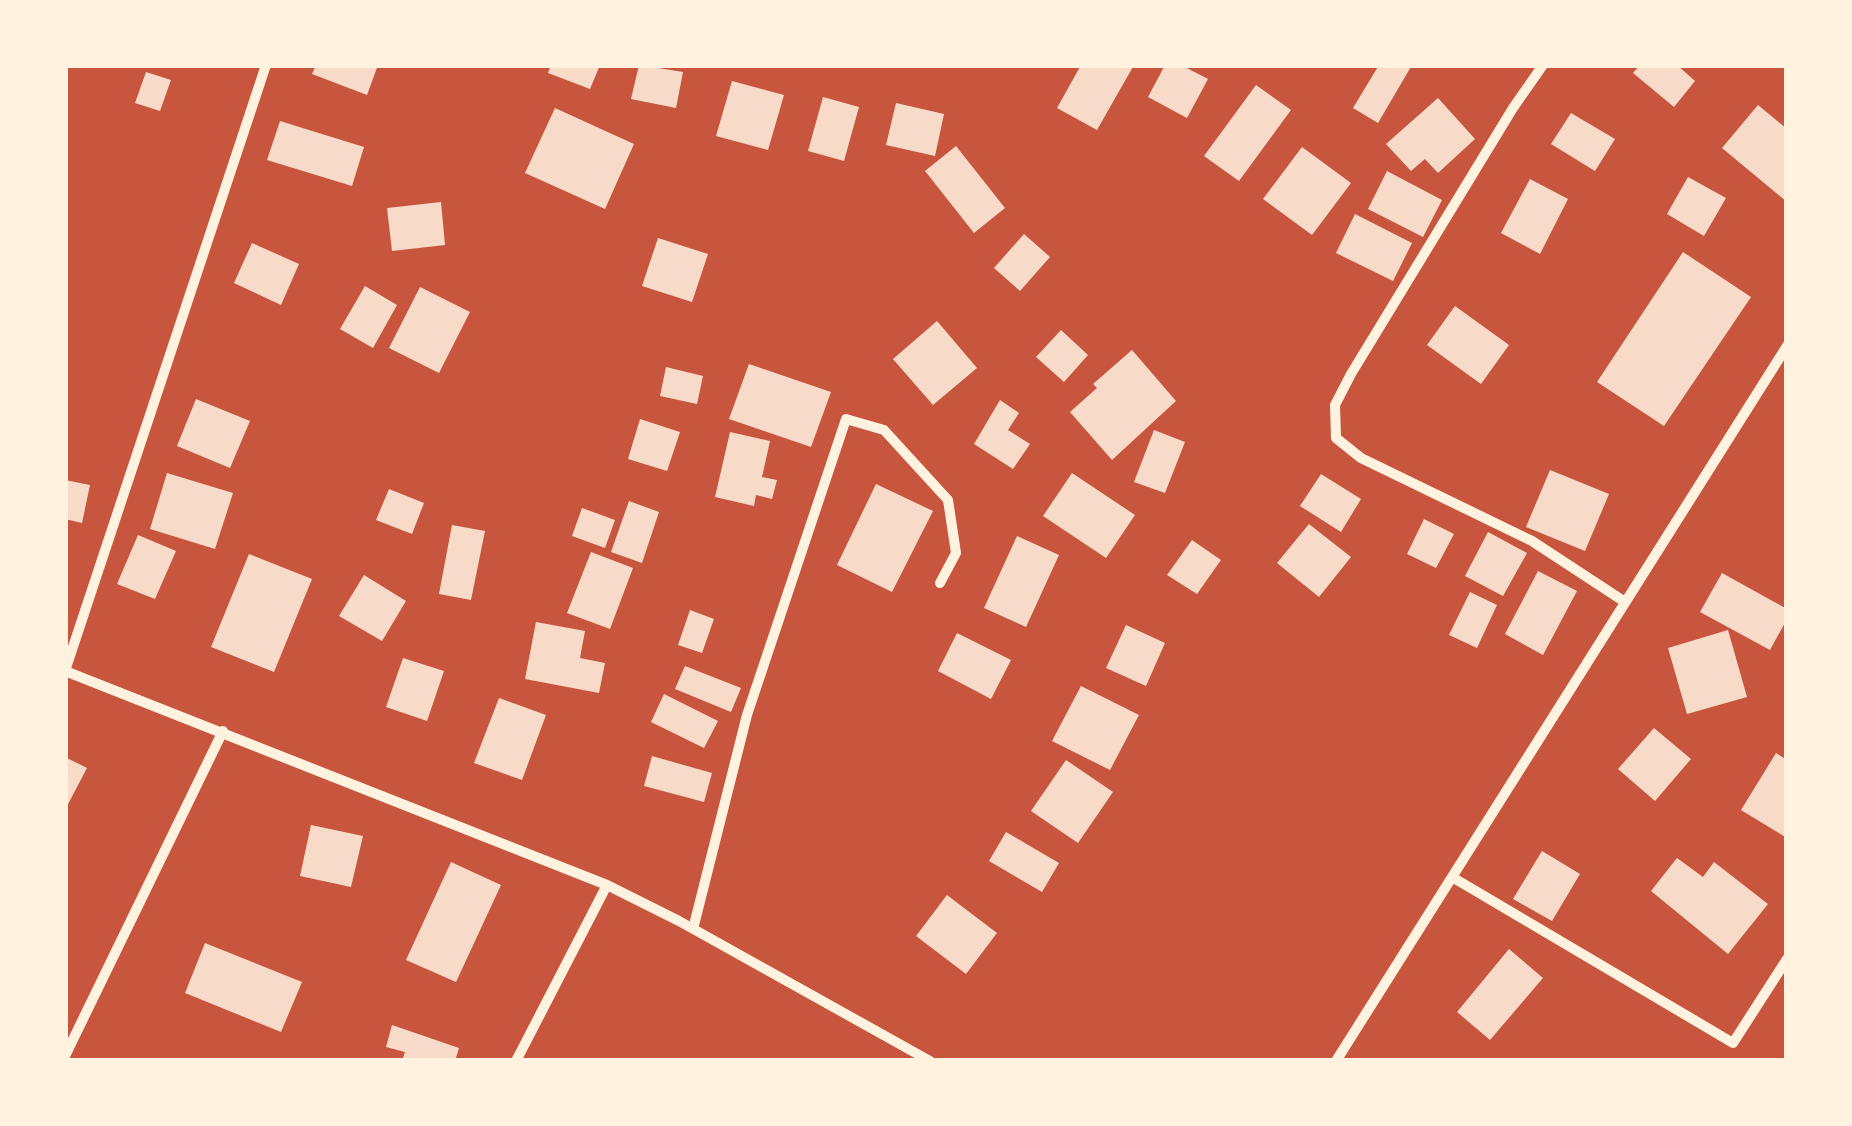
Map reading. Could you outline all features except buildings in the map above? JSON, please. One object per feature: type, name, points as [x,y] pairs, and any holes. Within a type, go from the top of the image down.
[{"type":"street","points":[[266,65],[65,670],[607,885],[930,1061]]},
{"type":"street","points":[[1543,65],[1351,374],[1335,406],[1336,438],[1361,458],[1532,541],[1624,602]]},
{"type":"street","points":[[1336,1061],[1787,346]]},
{"type":"street","points":[[694,929],[747,714],[846,419],[884,430],[948,500],[956,554],[940,583]]},
{"type":"street","points":[[65,1056],[223,731]]},
{"type":"street","points":[[1452,877],[1733,1043],[1787,960]]},
{"type":"street","points":[[516,1061],[607,885]]}]
